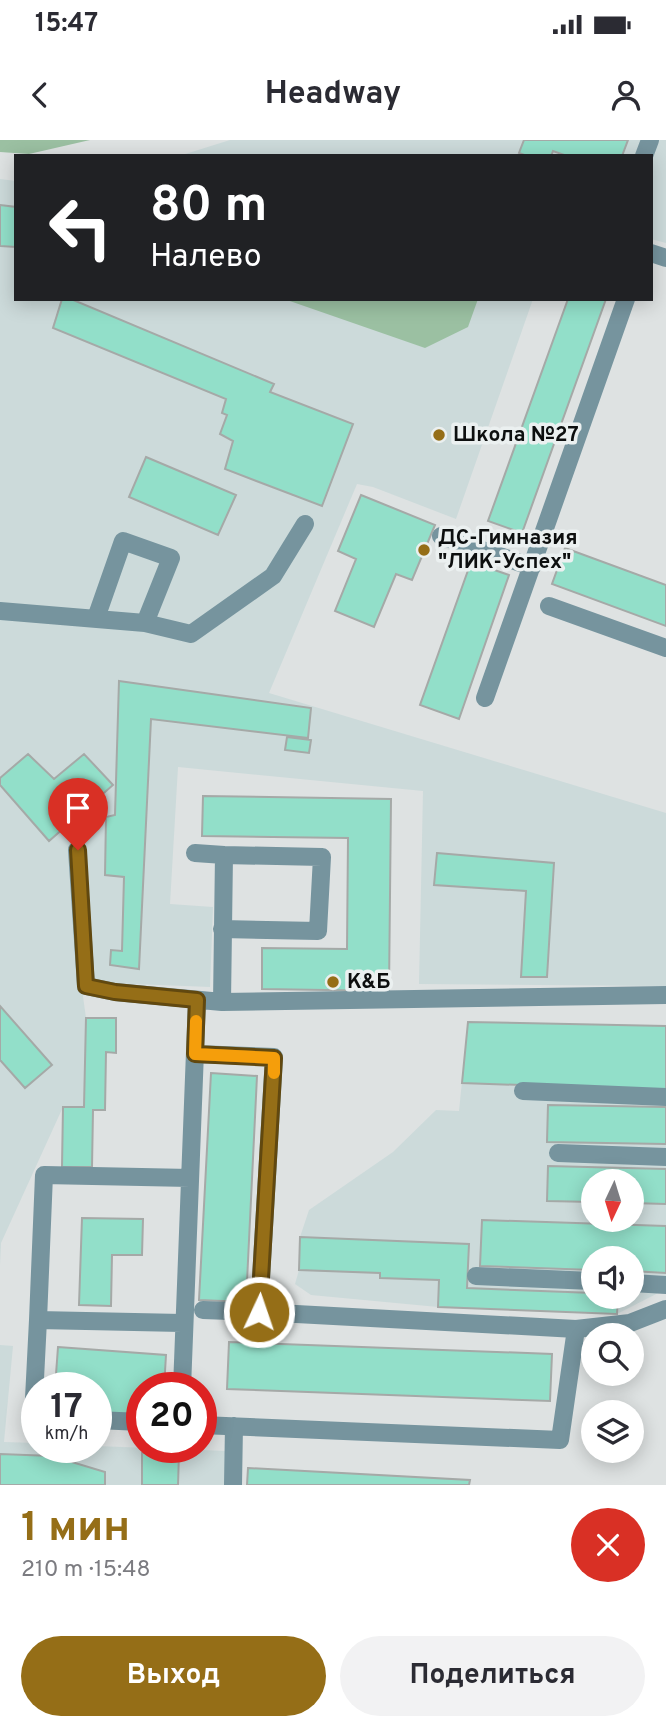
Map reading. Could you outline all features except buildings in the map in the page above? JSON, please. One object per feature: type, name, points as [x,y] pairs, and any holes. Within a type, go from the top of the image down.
[{"type":"street","points":[[485,698],[625,301]]},
{"type":"street","points":[[0,611],[145,623],[191,634],[272,576],[306,524]]},
{"type":"street","points":[[441,536],[532,566]]},
{"type":"street","points":[[96,618],[123,541],[171,558],[145,623]]},
{"type":"street","points":[[549,606],[666,648]]},
{"type":"street","points":[[78,850],[86,986],[115,992],[222,1002],[666,995]]},
{"type":"street","points":[[195,853],[321,858],[318,931],[222,929]]},
{"type":"street","points":[[222,1002],[224,855]]},
{"type":"street","points":[[183,1372],[197,1000]]},
{"type":"street","points":[[195,1054],[274,1058],[259,1312]]},
{"type":"street","points":[[523,1091],[666,1097]]},
{"type":"street","points":[[558,1153],[666,1157]]},
{"type":"street","points":[[35,1372],[44,1175],[190,1178]]},
{"type":"street","points":[[476,1276],[581,1280]]},
{"type":"street","points":[[644,1283],[666,1284]]},
{"type":"street","points":[[203,1310],[576,1329],[630,1323],[666,1309]]},
{"type":"street","points":[[38,1320],[182,1323]]},
{"type":"street","points":[[217,1425],[560,1440],[576,1329]]},
{"type":"street","points":[[233,1485],[234,1426]]},
{"type":"shaded area","points":[[230,140],[666,140],[666,243],[653,240],[653,154],[185,154]]},
{"type":"shaded area","points":[[0,179],[14,181],[14,301],[532,301],[456,519],[373,487],[357,484],[269,693],[666,813],[666,986],[419,984],[423,791],[178,767],[170,904],[213,907],[210,987],[81,982],[86,1018],[84,1107],[63,1107],[1,1243],[0,1265]]},
{"type":"shaded area","points":[[468,1022],[666,1026],[666,1289],[644,1300],[644,1246],[581,1246],[581,1309],[627,1309],[617,1314],[438,1307],[311,1295],[295,1284],[299,1270],[300,1237],[309,1210],[393,1152],[436,1110],[459,1111]]},
{"type":"shaded area","points":[[0,1345],[13,1346],[4,1442],[21,1443],[21,1463],[112,1463],[112,1447],[126,1447],[126,1463],[217,1463],[217,1451],[226,1451],[225,1485],[0,1485]]},
{"type":"green space","points":[[0,140],[90,140],[29,154],[0,152]]},
{"type":"green space","points":[[290,301],[477,301],[468,327],[425,348]]},
{"type":"slow traffic","points":[[196,1021],[195,1054],[274,1058],[274,1073]]},
{"type":"place","name":"Школа №27","points":[[439,435]]},
{"type":"place","name":"ДС-Гимназия \"ЛИК-Успех\"","points":[[424,550]]},
{"type":"place","name":"К&Б","points":[[333,982]]},
{"type":"route","points":[[78,850],[86,986],[115,992],[197,1000],[195,1054],[274,1058],[259,1312]]}]
